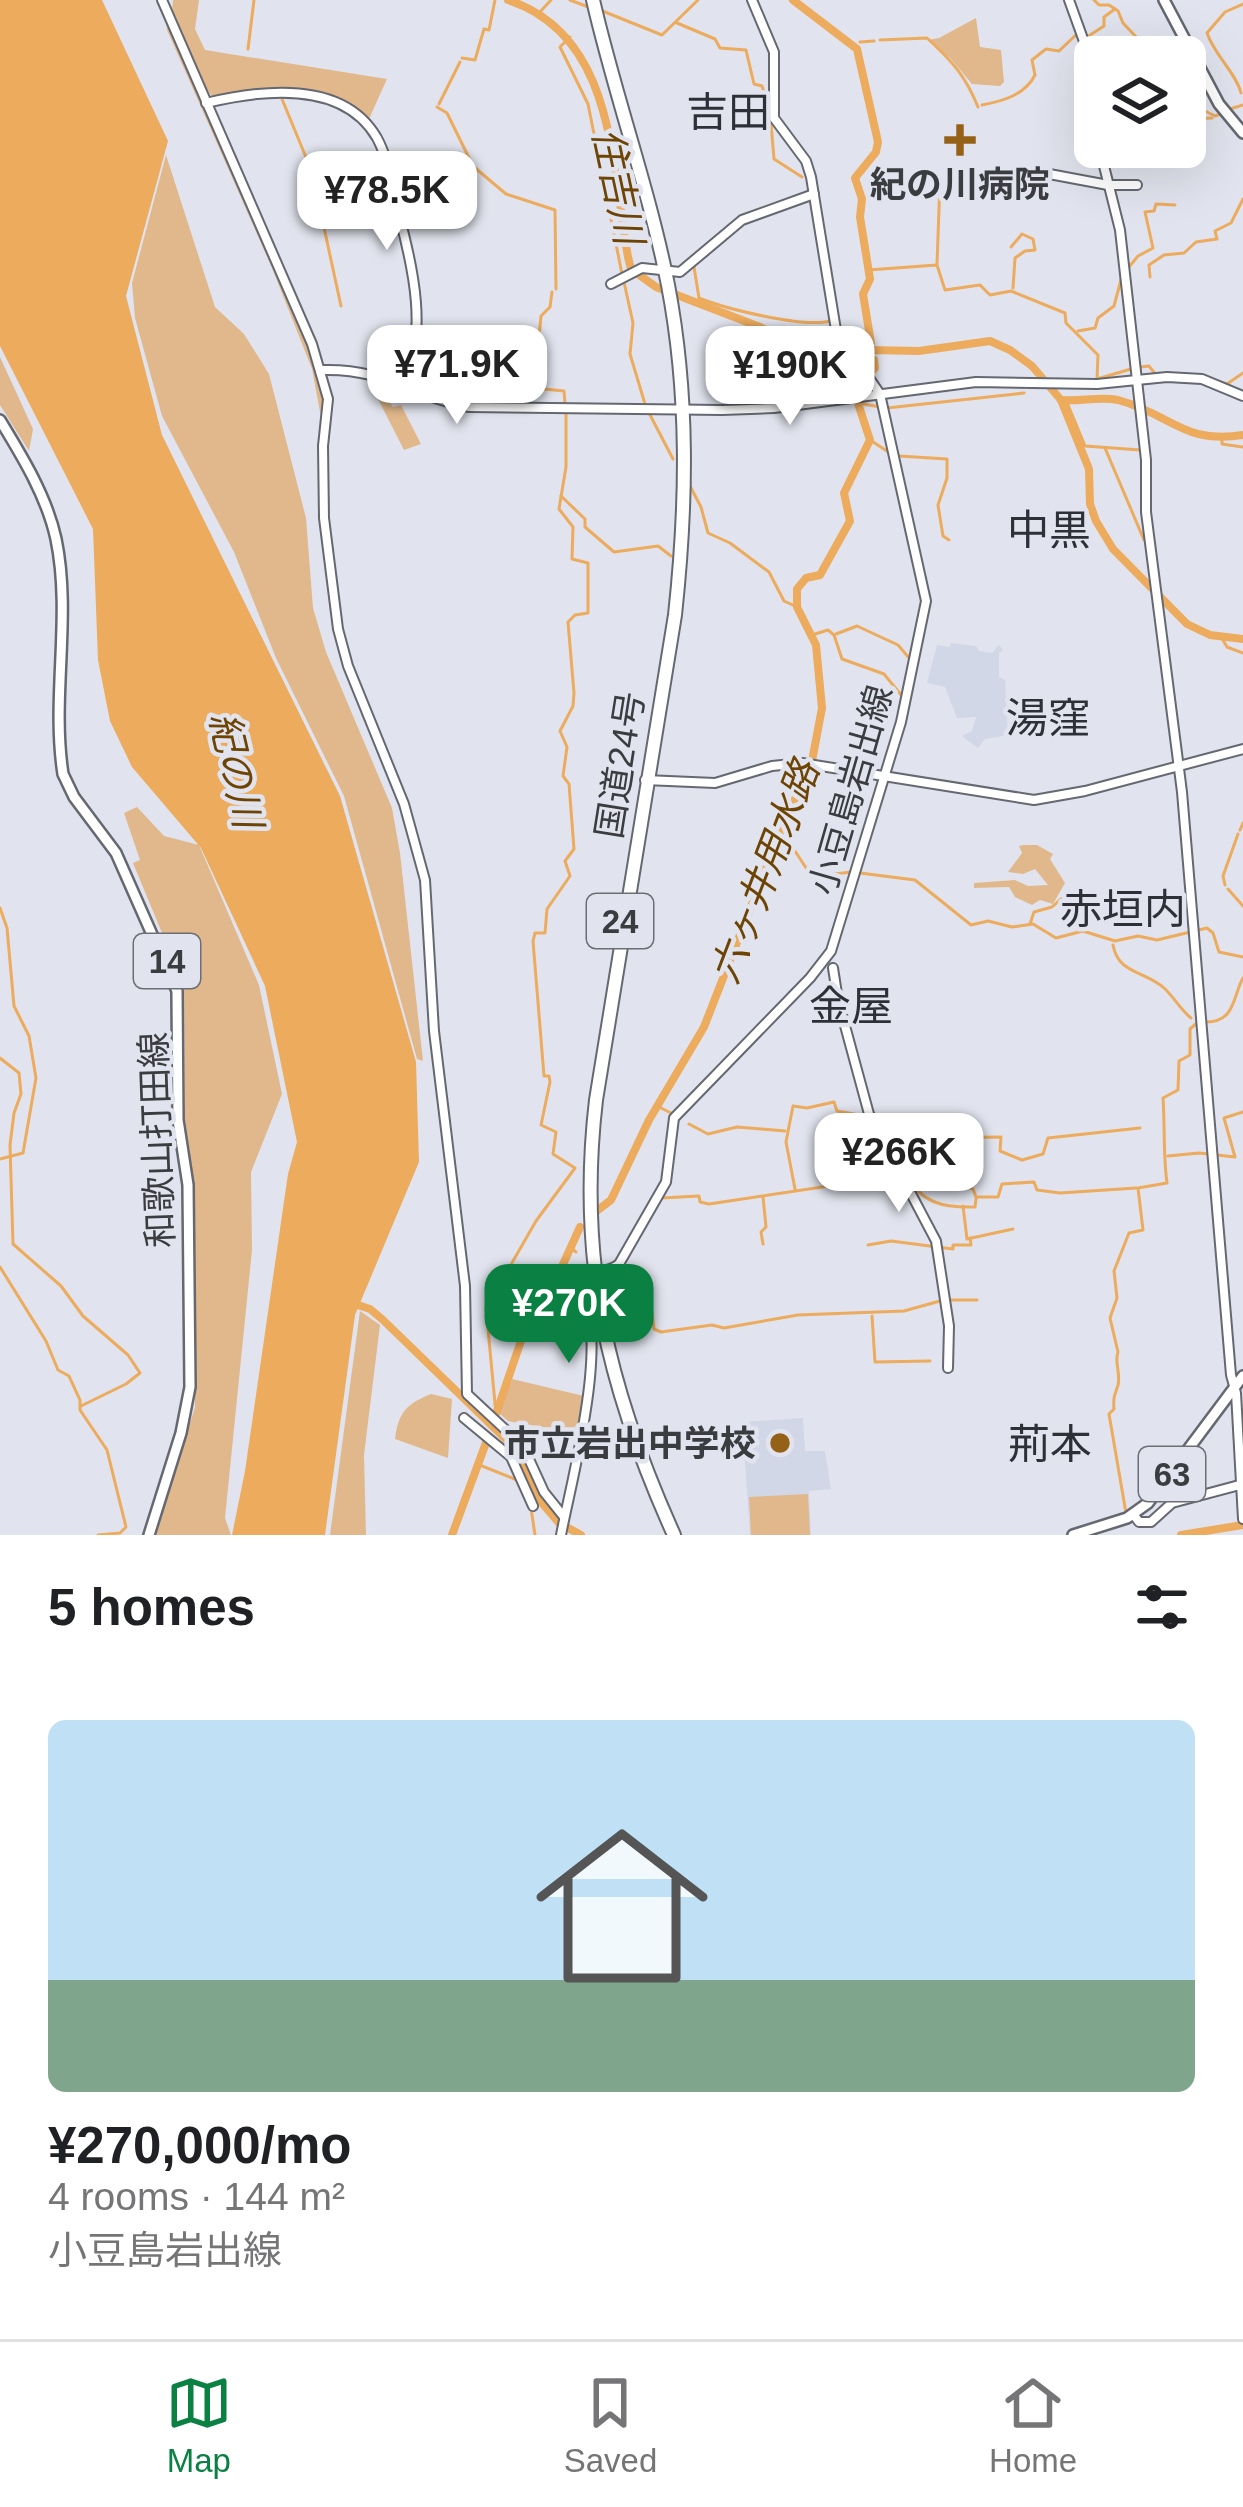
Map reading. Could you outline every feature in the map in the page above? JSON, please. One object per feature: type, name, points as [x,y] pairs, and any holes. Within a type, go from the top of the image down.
[{"type":"highway","name":"国道24号","points":[[591,4],[662,275],[681,410],[675,561],[587,1134],[584,1207],[615,1404],[671,1535]]},
{"type":"main road","points":[[1164,0],[1219,104],[1243,133]]},
{"type":"main road","name":"和歌山打田線","points":[[0,420],[47,511],[56,539],[63,774],[74,797],[116,853],[177,991],[178,1120],[188,1185],[190,1387],[182,1433],[148,1535]]},
{"type":"main road","name":"63","points":[[1092,1535],[1135,1516],[1162,1496],[1239,1385]]},
{"type":"main road","name":"63","points":[[1073,1535],[1135,1516]]},
{"type":"street","points":[[162,0],[322,370],[328,399],[322,446],[324,518],[338,629],[348,667],[404,804],[425,880],[434,1031],[465,1286],[467,1394],[523,1446],[563,1526]]},
{"type":"street","name":"小豆島岩出線","points":[[591,1274],[619,1264],[658,1198],[668,1175],[671,1126],[680,1108],[828,965],[901,722],[926,602],[880,394],[836,330],[806,161],[774,118],[774,52],[752,0]]},
{"type":"street","points":[[1070,0],[1082,36]]},
{"type":"street","points":[[206,103],[251,92],[297,92],[356,116],[376,138],[412,264],[418,338],[407,384]]},
{"type":"street","points":[[1106,168],[1120,230],[1146,512],[1178,766],[1239,1385],[1243,1519]]},
{"type":"street","points":[[993,176],[1044,173],[1108,185],[1137,185]]},
{"type":"street","points":[[611,284],[636,272],[680,272],[694,265],[742,220],[814,194]]},
{"type":"street","points":[[322,370],[363,372],[469,407],[774,408],[976,382],[1202,379],[1243,396]]},
{"type":"street","points":[[645,780],[715,783],[772,766],[802,763],[1034,800],[1243,749]]},
{"type":"street","points":[[828,965],[874,1126],[936,1241],[950,1327],[948,1368]]},
{"type":"street","points":[[563,1526],[593,1348],[584,1293],[576,1281],[591,1274]]},
{"type":"street","points":[[464,1418],[511,1457],[533,1506]]},
{"type":"street","points":[[1135,1516],[1150,1522],[1172,1503],[1242,1485]]},
{"type":"shaded area","points":[[173,0],[199,0],[195,29],[205,50],[387,79],[369,119],[332,99],[294,90],[212,96],[196,75],[172,11]]},
{"type":"shaded area","points":[[166,15],[306,334],[325,397],[323,428],[312,369],[167,30]]},
{"type":"shaded area","points":[[976,18],[980,47],[1001,50],[1004,82],[1000,86],[972,84],[928,40]]},
{"type":"shaded area","points":[[166,155],[215,307],[244,334],[269,374],[306,518],[313,608],[326,652],[392,808],[423,1061],[417,1059],[344,796],[276,658],[234,552],[162,416],[135,318],[132,283]]},
{"type":"shaded area","points":[[0,357],[33,429],[29,451],[0,405]]},
{"type":"shaded area","points":[[384,394],[393,407],[401,405],[421,444],[404,450],[378,399]]},
{"type":"shaded area","points":[[951,643],[992,653],[999,645],[1003,650],[999,677],[1005,680],[1008,735],[985,739],[978,748],[962,736],[972,731],[976,717],[957,718],[945,687],[927,683],[937,645],[950,647]]},
{"type":"shaded area","points":[[137,807],[164,836],[199,845],[259,985],[282,1094],[251,1172],[252,1250],[225,1518],[231,1535],[156,1535],[195,1407],[193,1182],[185,1120],[184,986],[133,863],[140,860],[124,813]]},
{"type":"shaded area","points":[[1037,845],[1053,854],[1050,859],[1065,883],[1053,904],[1040,900],[1032,905],[1015,897],[1009,887],[974,888],[974,883],[1015,880],[1028,886],[1048,885],[1035,869],[1023,874],[1008,872],[1022,853],[1019,846]]},
{"type":"shaded area","points":[[360,1311],[380,1325],[364,1455],[366,1535],[330,1535]]},
{"type":"shaded area","points":[[512,1379],[584,1396],[578,1434],[508,1421],[499,1413]]},
{"type":"shaded area","points":[[431,1394],[452,1399],[448,1458],[395,1439],[405,1410]]},
{"type":"shaded area","points":[[803,1418],[805,1451],[825,1451],[831,1489],[809,1491],[811,1535],[750,1535],[742,1422]]},
{"type":"shaded area","points":[[808,1494],[810,1535],[751,1535],[749,1497]]},
{"type":"water","name":"紀の川","points":[[0,0],[102,0],[168,141],[126,296],[162,435],[340,796],[416,1062],[419,1162],[355,1315],[325,1535],[232,1535],[288,1174],[297,1142],[265,986],[201,848],[132,767],[110,721],[98,660],[93,529],[0,346]]},
{"type":"waterway","points":[[248,49],[254,0]]},
{"type":"waterway","points":[[462,58],[475,60],[484,29],[489,30],[495,0]]},
{"type":"waterway","name":"住吉川","points":[[508,0],[543,17],[570,42],[589,72],[611,144],[631,269],[656,287],[760,327],[819,359],[870,350],[919,351],[990,341],[1010,350],[1032,366],[1061,400],[1089,469],[1090,504],[1113,549],[1187,624],[1210,635],[1243,639]]},
{"type":"waterway","points":[[539,13],[551,0]]},
{"type":"waterway","points":[[570,0],[591,8]]},
{"type":"waterway","points":[[600,10],[662,35],[698,0]]},
{"type":"waterway","name":"六ヶ井用水路","points":[[793,0],[857,49],[878,142],[876,152],[855,178],[862,199],[860,217],[870,279],[863,294],[871,343]]},
{"type":"waterway","points":[[1094,0],[1118,11],[1135,36]]},
{"type":"waterway","points":[[1241,93],[1207,33],[1225,12],[1243,4]]},
{"type":"waterway","points":[[1089,36],[1104,26],[1104,17],[1115,9]]},
{"type":"waterway","points":[[677,23],[715,39],[720,48],[746,50],[754,84],[762,86],[770,111],[774,159],[802,177]]},
{"type":"waterway","points":[[982,105],[1019,92],[1035,75],[1032,60],[1046,49],[1059,51],[1078,33]]},
{"type":"waterway","points":[[570,37],[560,47],[588,104],[622,274]]},
{"type":"waterway","points":[[880,40],[927,38],[957,69],[978,107]]},
{"type":"waterway","points":[[860,42],[874,41]]},
{"type":"waterway","points":[[439,104],[460,62]]},
{"type":"waterway","points":[[282,99],[312,172],[341,306]]},
{"type":"waterway","points":[[1227,110],[1243,105]]},
{"type":"waterway","points":[[437,107],[447,113],[472,164]]},
{"type":"waterway","points":[[1206,112],[1221,114]]},
{"type":"waterway","points":[[1206,118],[1212,118]]},
{"type":"waterway","points":[[474,167],[506,194],[555,210],[556,289]]},
{"type":"waterway","points":[[937,264],[940,182]]},
{"type":"waterway","points":[[1150,277],[1149,265],[1164,255],[1184,253],[1196,242],[1217,239],[1215,231],[1231,223],[1243,199]]},
{"type":"waterway","points":[[1129,267],[1153,248],[1145,212],[1154,211],[1156,204],[1175,205]]},
{"type":"waterway","points":[[1011,247],[1022,234],[1033,239],[1035,250],[1015,258],[1013,288]]},
{"type":"waterway","points":[[868,270],[937,265],[945,290],[980,285],[990,295],[1011,291],[1065,313],[1066,323],[1098,355],[1097,379],[1131,369]]},
{"type":"waterway","points":[[694,267],[699,298],[784,320],[830,321]]},
{"type":"waterway","points":[[1078,331],[1095,328],[1098,318],[1114,306],[1122,276]]},
{"type":"waterway","points":[[624,282],[633,323],[630,354],[645,404]]},
{"type":"waterway","points":[[552,292],[550,307],[541,316],[534,388],[564,391],[565,404]]},
{"type":"waterway","name":"六ヶ井用水路","points":[[871,372],[874,360]]},
{"type":"waterway","name":"六ヶ井用水路","points":[[824,361],[844,367]]},
{"type":"waterway","points":[[1140,367],[1149,366],[1156,375]]},
{"type":"waterway","points":[[1213,380],[1227,384],[1243,373]]},
{"type":"waterway","name":"六ヶ井用水路","points":[[594,1213],[611,1200],[649,1120],[704,1027],[812,761],[822,708],[816,645],[797,607],[797,589],[806,578],[820,575],[850,521],[844,493],[870,440],[854,391],[854,385],[866,376]]},
{"type":"waterway","points":[[857,403],[887,408],[1024,393]]},
{"type":"waterway","points":[[1061,400],[1118,400],[1191,432],[1243,435]]},
{"type":"waterway","points":[[1066,400],[1085,446],[1140,450]]},
{"type":"waterway","points":[[496,1414],[486,1308],[536,1221],[575,1168],[553,1154],[556,1132],[541,1125],[550,1082],[544,1076],[533,941],[535,933],[545,933],[547,909],[570,876],[565,861],[574,849],[569,784],[563,776],[567,747],[560,731],[574,693],[568,622],[588,613],[588,563],[572,559],[573,527],[559,509],[566,467],[566,411]]},
{"type":"waterway","points":[[649,413],[673,459]]},
{"type":"waterway","points":[[1222,439],[1222,444],[1243,447]]},
{"type":"waterway","points":[[870,440],[890,453]]},
{"type":"waterway","points":[[1105,448],[1144,540]]},
{"type":"waterway","points":[[899,456],[947,459],[947,478],[938,505],[943,536],[949,540]]},
{"type":"waterway","points":[[690,486],[708,533],[769,572],[784,601],[797,607]]},
{"type":"waterway","points":[[561,496],[585,519],[585,527],[614,552],[658,546],[671,556]]},
{"type":"waterway","points":[[836,634],[857,626],[898,645],[910,659]]},
{"type":"waterway","points":[[812,635],[828,630],[842,659],[884,674],[902,696]]},
{"type":"waterway","points":[[1223,640],[1227,647],[1243,653]]},
{"type":"waterway","points":[[1240,830],[1243,823]]},
{"type":"waterway","points":[[1225,885],[1223,876],[1238,834]]},
{"type":"waterway","points":[[778,837],[793,848],[812,877],[851,872]]},
{"type":"waterway","points":[[860,873],[915,880],[971,925],[988,921],[1012,927],[1033,924],[1056,938],[1083,931],[1115,941],[1138,936],[1157,940],[1207,928],[1219,952],[1243,957]]},
{"type":"waterway","points":[[1228,889],[1243,906]]},
{"type":"waterway","points":[[1030,924],[1034,912],[1061,899],[1076,905],[1102,904]]},
{"type":"waterway","points":[[0,908],[7,928],[14,1006],[29,1036],[36,1078],[23,1153],[0,1159]]},
{"type":"waterway","points":[[1113,945],[1120,962],[1157,982],[1191,1018]]},
{"type":"waterway","points":[[1206,1022],[1228,1013],[1243,978]]},
{"type":"waterway","points":[[1126,1513],[1109,1414],[1119,1381],[1110,1318],[1117,1298],[1114,1271],[1129,1233],[1143,1230],[1138,1188],[1167,1183],[1163,1098],[1178,1090],[1179,1061],[1190,1055],[1190,1029],[1198,1022]]},
{"type":"waterway","points":[[0,1058],[19,1073],[21,1094],[10,1145],[13,1244],[61,1286],[83,1316],[128,1355],[140,1373],[81,1406]]},
{"type":"waterway","points":[[795,1189],[786,1142],[793,1106],[834,1102],[837,1111],[865,1116]]},
{"type":"waterway","points":[[657,1106],[673,1114]]},
{"type":"waterway","points":[[1168,1156],[1235,1157],[1224,1118],[1243,1112]]},
{"type":"waterway","points":[[874,1118],[923,1117],[924,1138],[1001,1137],[1000,1151],[1022,1160],[1043,1154],[1048,1138],[1140,1128]]},
{"type":"waterway","points":[[689,1124],[708,1134],[737,1127],[785,1131]]},
{"type":"waterway","points":[[905,1174],[918,1192],[934,1202],[975,1207],[976,1199]]},
{"type":"waterway","points":[[662,1198],[699,1196],[700,1202],[709,1204],[896,1176]]},
{"type":"waterway","points":[[911,1185],[942,1179],[973,1189],[976,1197],[998,1197],[1002,1184],[1034,1182],[1037,1190],[1060,1193],[1136,1188]]},
{"type":"waterway","points":[[763,1197],[763,1244]]},
{"type":"waterway","points":[[963,1206],[967,1239],[1013,1229]]},
{"type":"waterway","name":"六ヶ井用水路","points":[[496,1414],[522,1338],[580,1227]]},
{"type":"waterway","points":[[868,1245],[891,1241],[953,1249],[953,1245],[971,1245],[970,1238]]},
{"type":"waterway","name":"六ヶ井用水路","points":[[570,1247],[576,1252]]},
{"type":"waterway","points":[[0,1267],[46,1341],[58,1370],[69,1376],[80,1410],[107,1450],[126,1527],[120,1533],[98,1535]]},
{"type":"waterway","points":[[620,1267],[630,1286],[649,1290],[654,1329],[661,1332],[712,1325],[724,1328],[798,1315],[904,1311],[940,1301]]},
{"type":"waterway","points":[[949,1300],[977,1300]]},
{"type":"waterway","points":[[352,1303],[382,1319],[513,1446],[541,1502],[559,1523],[581,1535]]},
{"type":"waterway","points":[[872,1316],[875,1362],[930,1361]]},
{"type":"waterway","name":"六ヶ井用水路","points":[[452,1535],[487,1440]]},
{"type":"waterway","points":[[477,1464],[517,1480],[531,1508],[535,1535]]},
{"type":"waterway","points":[[1181,1535],[1243,1525]]},
{"type":"place","name":"紀の川病院","points":[[960,140]]},
{"type":"place","name":"市立岩出中学校","points":[[780,1443]]},
{"type":"district","name":"吉田","points":[[728,112]]},
{"type":"district","name":"中黒","points":[[1049,530]]},
{"type":"district","name":"湯窪","points":[[1048,718]]},
{"type":"district","name":"赤垣内","points":[[1123,909]]},
{"type":"district","name":"金屋","points":[[851,1006]]},
{"type":"district","name":"荊本","points":[[1050,1444]]}]
